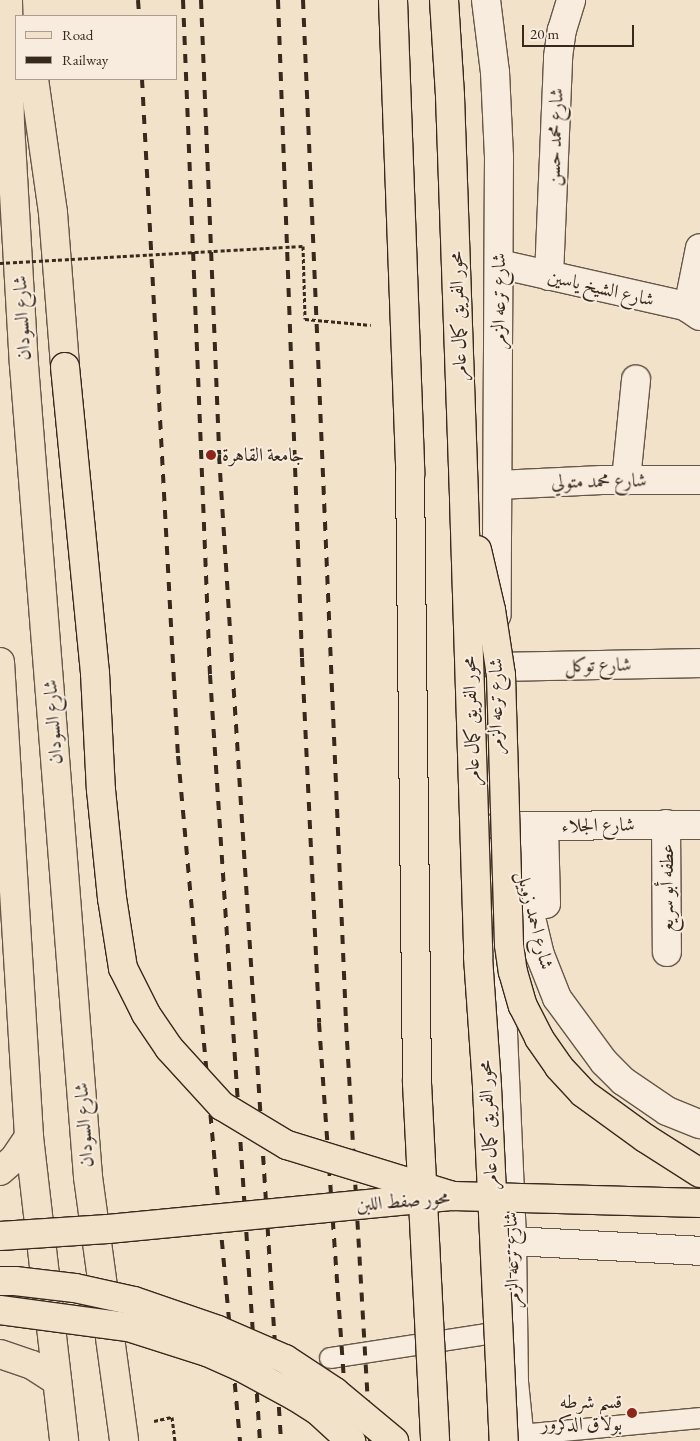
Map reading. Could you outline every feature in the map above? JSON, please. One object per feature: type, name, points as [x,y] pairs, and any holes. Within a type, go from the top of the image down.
[{"type":"main road","points":[[393,0],[410,473],[417,1083],[435,1441]]},
{"type":"main road","name":"محور الفريق كمال عامر","points":[[444,0],[450,96],[478,957],[515,1439]]},
{"type":"main road","name":"شارع السودان","points":[[11,22],[10,124],[24,364],[88,1167],[124,1441]]},
{"type":"main road","points":[[34,80],[53,214],[65,367],[95,672],[100,790],[112,898],[123,968],[146,1014],[169,1048],[222,1106],[288,1145],[453,1196]]},
{"type":"main road","points":[[464,499],[491,610],[501,675],[509,945],[513,972],[523,1006],[539,1038],[559,1068],[583,1093],[645,1138],[700,1173]]},
{"type":"main road","points":[[0,662],[29,1137],[64,1441]]},
{"type":"main road","points":[[0,1171],[14,1159],[29,1137]]},
{"type":"main road","name":"محور صفط اللبن","points":[[0,1236],[108,1229],[453,1196],[700,1203]]},
{"type":"main road","points":[[0,1281],[75,1288],[134,1301],[225,1333],[285,1359],[315,1378],[394,1441]]},
{"type":"main road","points":[[0,1310],[128,1327],[207,1352],[239,1366],[296,1397],[318,1411],[351,1441]]},
{"type":"main road","points":[[0,1354],[32,1364],[57,1381]]},
{"type":"street","name":"شارع ترعه الزمر","points":[[486,0],[496,91],[499,157],[497,667],[506,826],[515,1330],[515,1439]]},
{"type":"street","name":"شارع محمد حسن","points":[[549,276],[558,57],[562,30],[571,0]]},
{"type":"street","points":[[694,312],[699,260]]},
{"type":"street","name":"شارع الشيخ ياسين","points":[[499,264],[694,312]]},
{"type":"street","points":[[626,480],[636,379]]},
{"type":"street","name":"شارع محمد متولي","points":[[498,485],[626,480],[700,480]]},
{"type":"street","name":"شارع توكل","points":[[497,667],[700,663]]},
{"type":"street","name":"عطفه أبو سريع","points":[[666,824],[667,952]]},
{"type":"street","name":"شارع الجلاء","points":[[506,826],[700,824]]},
{"type":"street","name":"شارع احمد زويل","points":[[506,826],[540,955],[557,998],[604,1062],[623,1081],[667,1111],[700,1124]]},
{"type":"street","points":[[544,826],[546,904]]},
{"type":"street","points":[[512,1241],[700,1251]]},
{"type":"lane","points":[[330,1358],[515,1330]]},
{"type":"lane","points":[[515,1439],[647,1432],[700,1418]]},
{"type":"path","points":[[0,263],[303,246],[305,319]]},
{"type":"path","points":[[172,1417],[175,1441]]},
{"type":"railway","points":[[138,0],[139,15]]},
{"type":"railway","points":[[183,0],[210,675],[260,1441]]},
{"type":"railway","points":[[201,0],[219,455],[281,1441]]},
{"type":"railway","points":[[278,0],[302,658],[319,1023],[348,1441]]},
{"type":"railway","points":[[303,0],[346,1023],[370,1441]]},
{"type":"railway","points":[[142,80],[178,756],[240,1441]]},
{"type":"place","name":"جامعة القاهرة","points":[[211,455]]},
{"type":"place","name":"قسم شرطه بولاق الدكرور","points":[[632,1413]]}]
